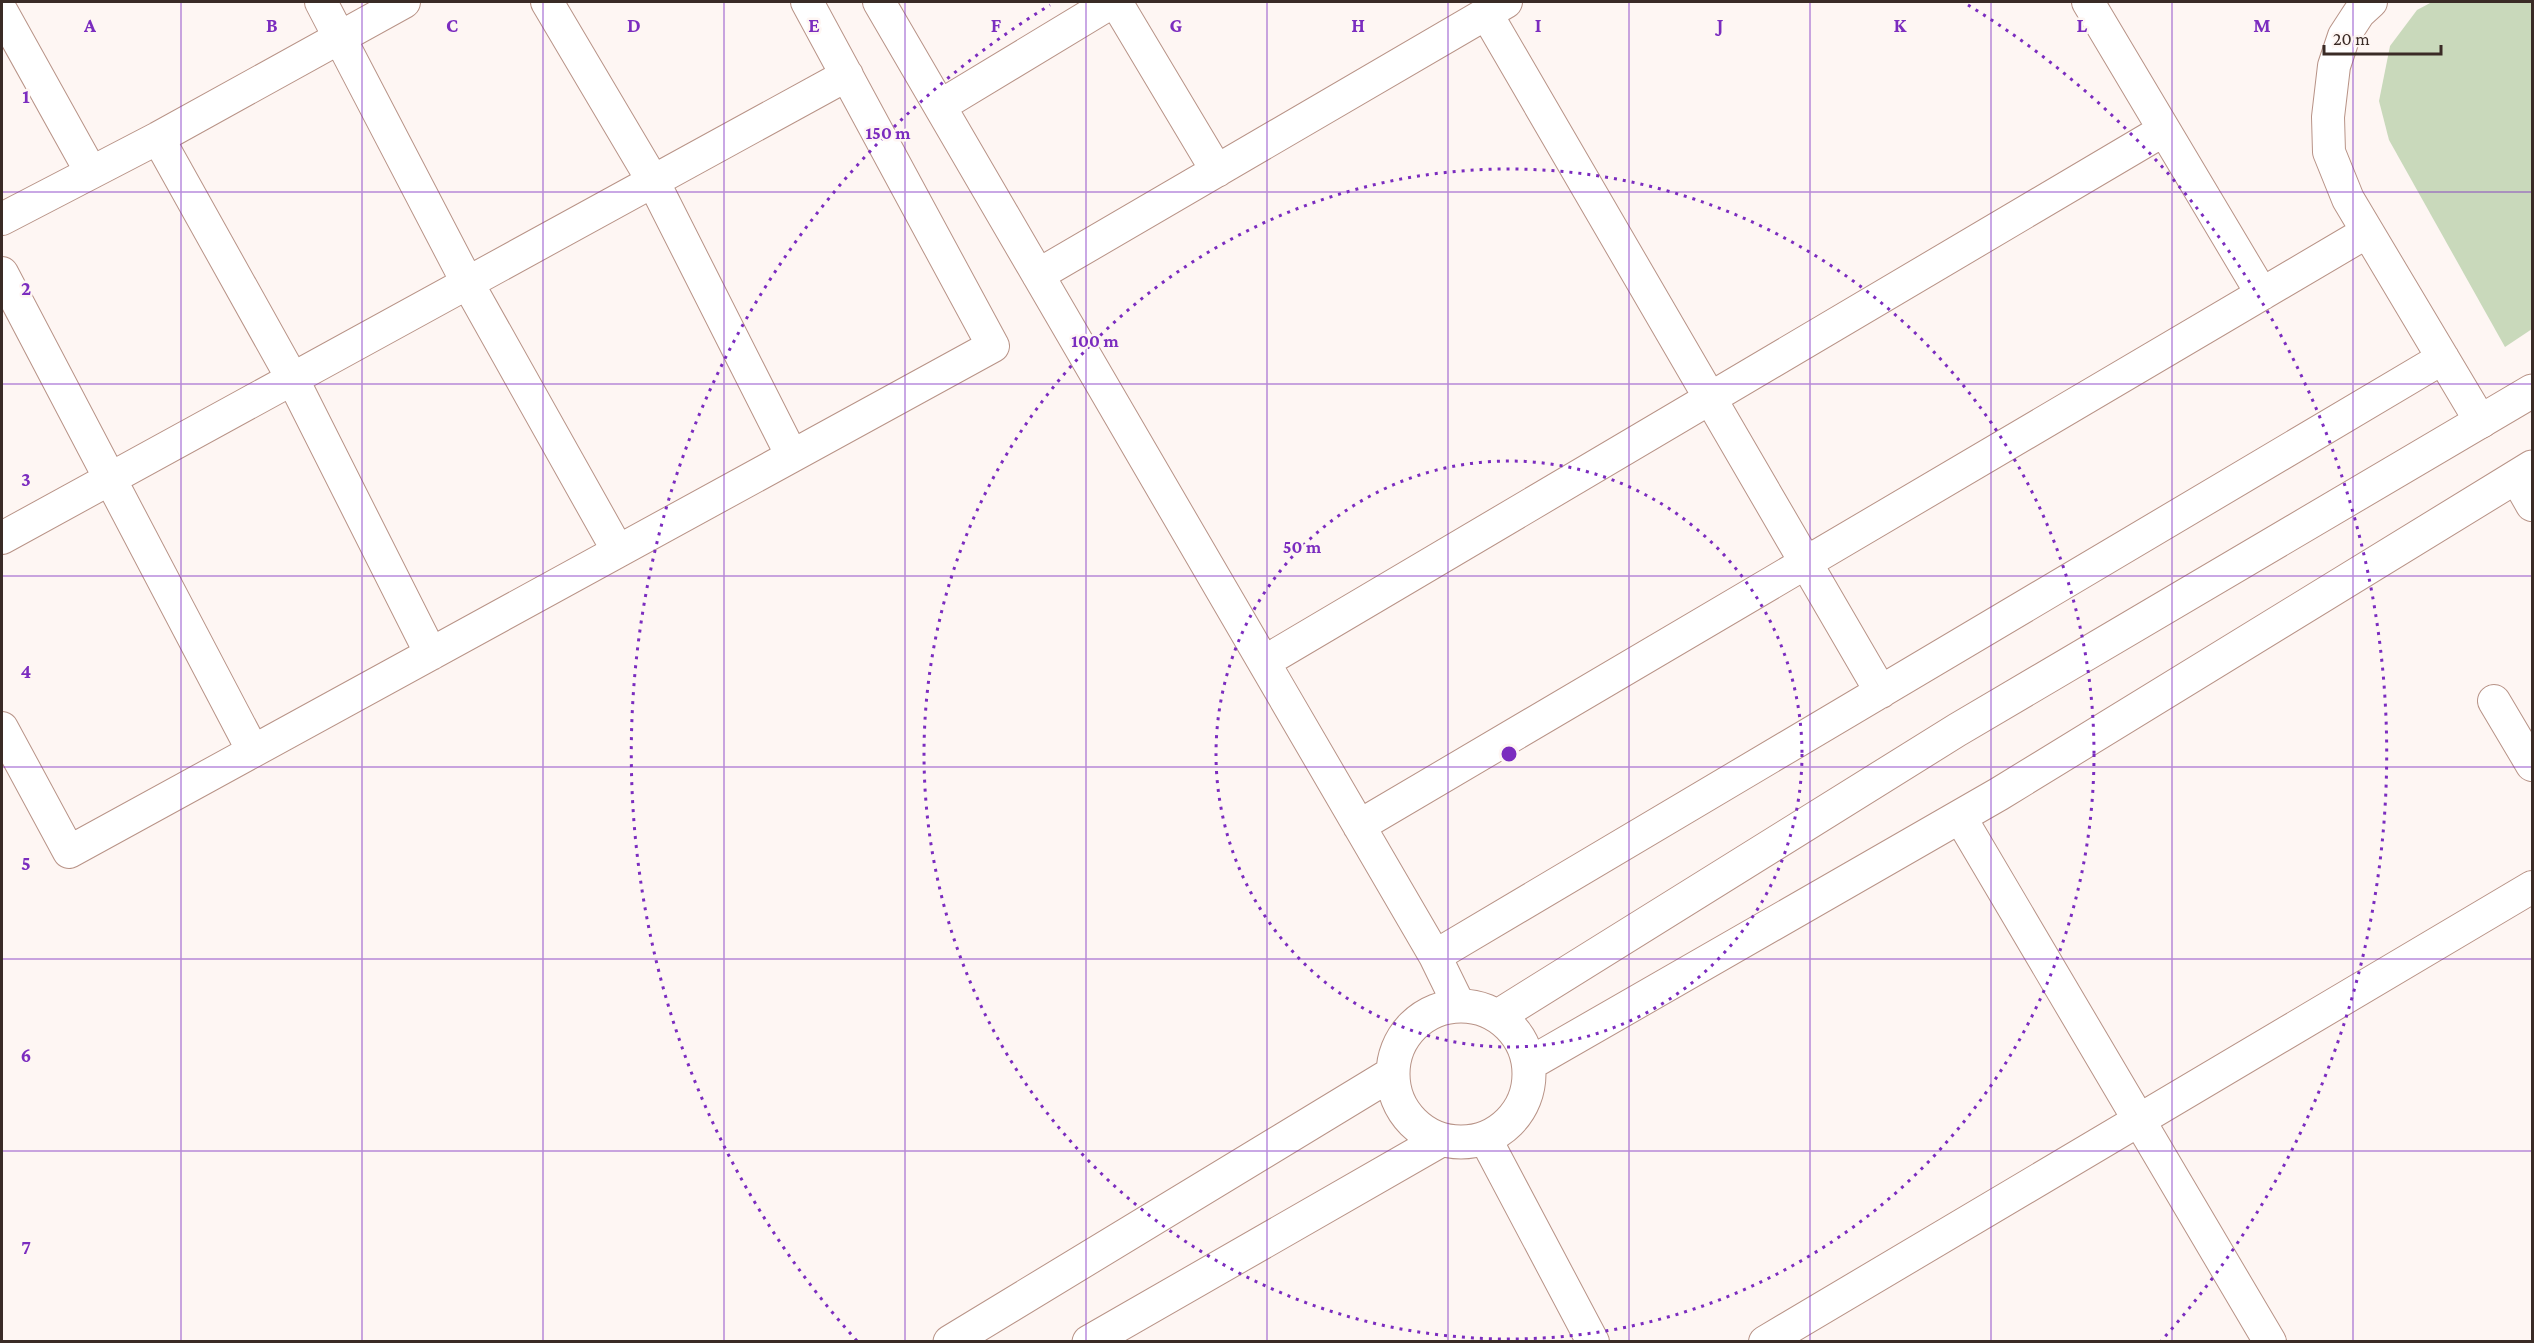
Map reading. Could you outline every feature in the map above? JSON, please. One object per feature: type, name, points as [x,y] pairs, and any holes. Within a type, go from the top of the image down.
[{"type":"main road","points":[[1498,1016],[1957,730],[2532,391]]},
{"type":"main road","points":[[1528,1064],[1960,817],[2524,472]]},
{"type":"main road","points":[[1458,1005],[1486,1010],[1498,1016],[1513,1029],[1524,1046],[1528,1064],[1528,1087],[1520,1109],[1505,1126],[1485,1138],[1463,1142],[1441,1140],[1421,1130],[1406,1114],[1395,1095],[1393,1073],[1396,1053],[1405,1034],[1420,1019],[1438,1009],[1458,1005]]},
{"type":"main road","points":[[950,1341],[1393,1073]]},
{"type":"main road","points":[[1089,1341],[1441,1140]]},
{"type":"street","points":[[321,2],[467,282],[618,551]]},
{"type":"street","points":[[2,219],[158,138],[404,2]]},
{"type":"street","points":[[547,2],[653,181],[792,456]]},
{"type":"street","points":[[2,728],[69,852],[993,346],[807,2]]},
{"type":"street","points":[[879,2],[1435,956],[1458,1005]]},
{"type":"street","points":[[940,106],[1114,2],[1217,171]]},
{"type":"street","points":[[2088,2],[2262,294]]},
{"type":"street","points":[[2371,2],[2359,13],[2344,36],[2334,66],[2328,117],[2329,152],[2348,199],[2481,422]]},
{"type":"street","points":[[1038,275],[1496,7],[1709,399],[1881,692]]},
{"type":"street","points":[[2,12],[91,172]]},
{"type":"street","points":[[2,538],[847,75]]},
{"type":"street","points":[[1264,662],[2164,130]]},
{"type":"street","points":[[158,138],[292,378],[431,654]]},
{"type":"street","points":[[1359,826],[2367,232]]},
{"type":"street","points":[[2,273],[253,751]]},
{"type":"street","points":[[1435,956],[2443,358]]},
{"type":"street","points":[[2524,472],[2532,505]]},
{"type":"street","points":[[2494,701],[2532,765]]},
{"type":"street","points":[[1960,817],[2270,1341]]},
{"type":"street","points":[[1765,1341],[2532,887]]},
{"type":"street","points":[[1485,1138],[1593,1341]]},
{"type":"green space","points":[[2432,2],[2532,2],[2532,329],[2505,347],[2389,140],[2379,101],[2390,46],[2417,10]]}]
